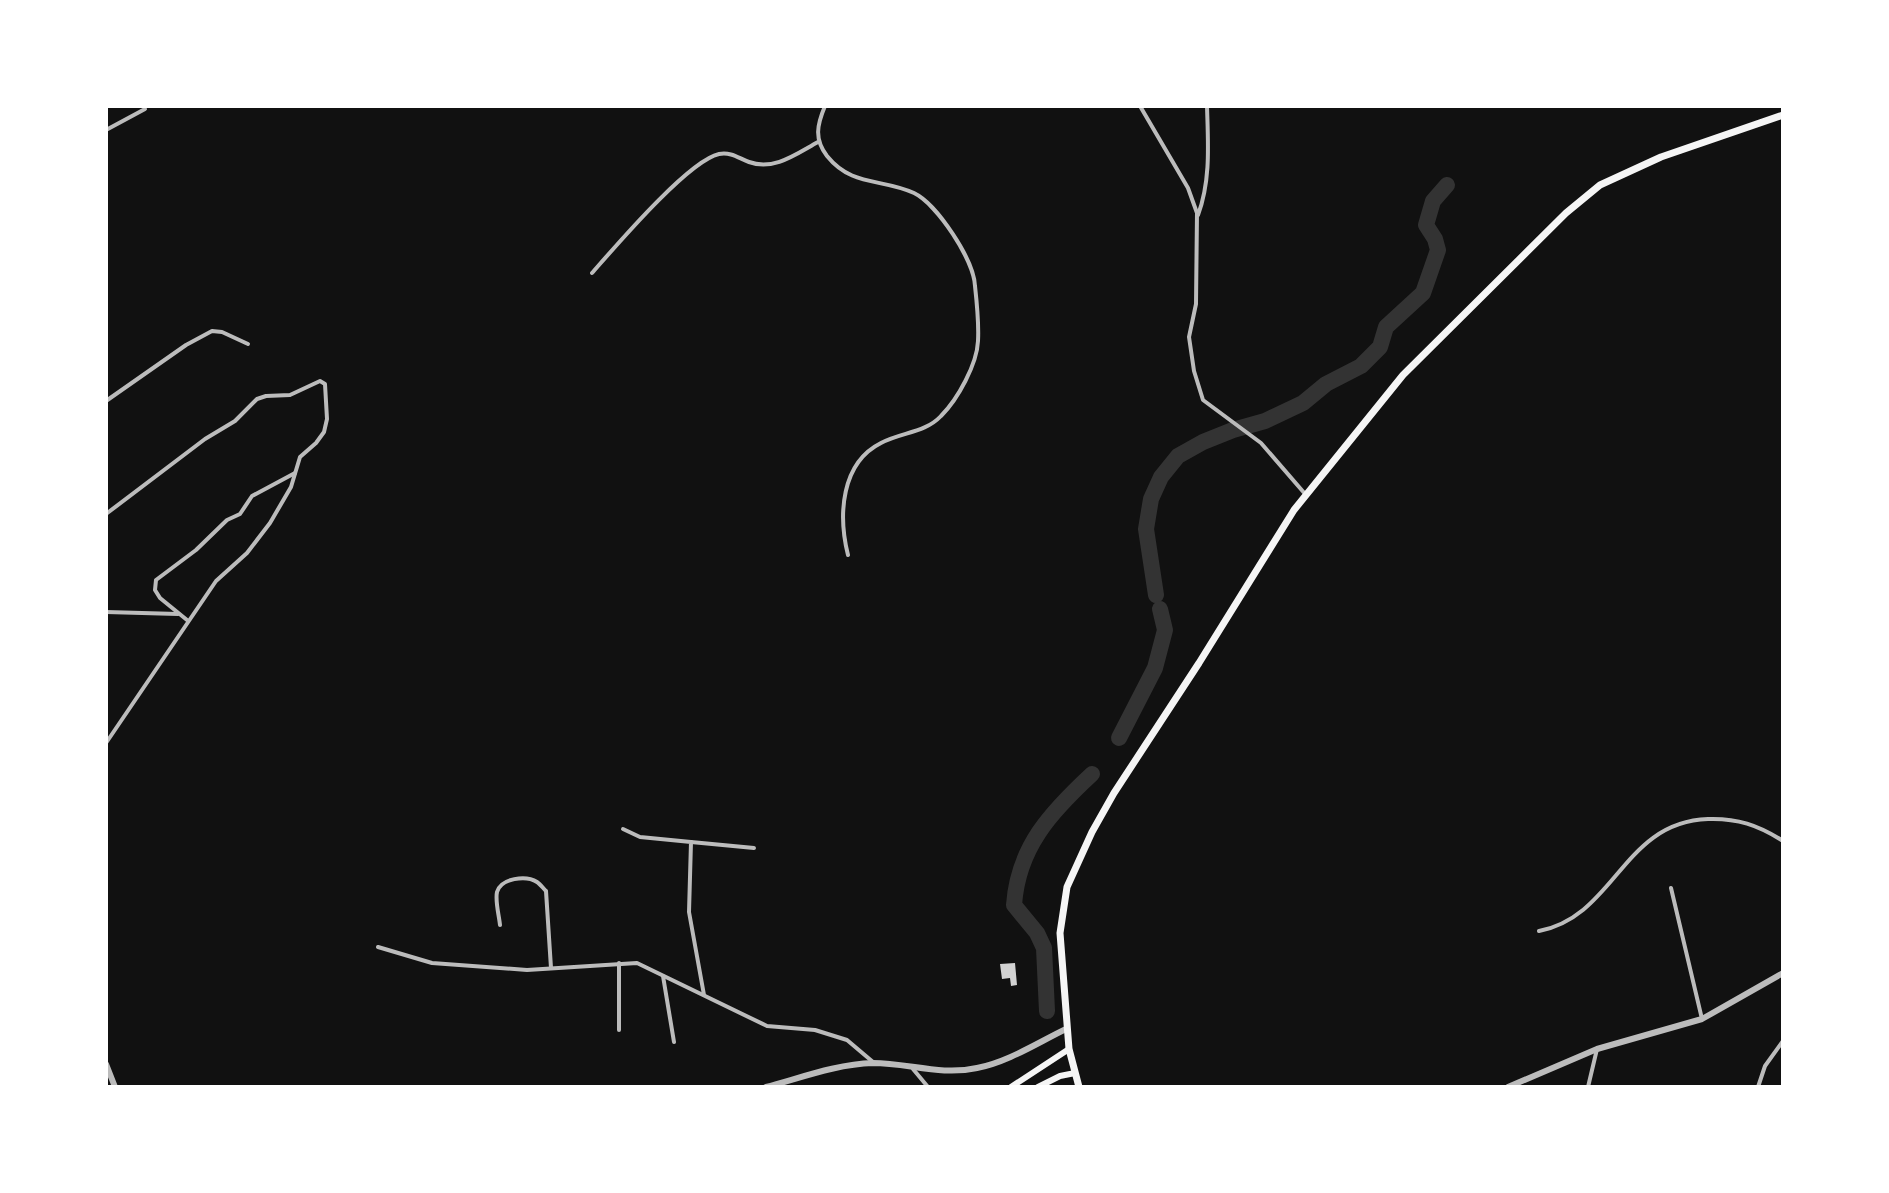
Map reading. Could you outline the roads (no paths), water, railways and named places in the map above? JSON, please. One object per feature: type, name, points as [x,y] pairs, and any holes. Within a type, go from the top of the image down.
[{"type":"main road","points":[[1079,1087],[1066,1029],[1060,933],[1067,887],[1114,793],[1294,510],[1382,397],[1430,345],[1566,213],[1600,185],[1661,157],[1783,115]]},
{"type":"main road","points":[[1011,1087],[1069,1049]]},
{"type":"main road","points":[[1038,1087],[1060,1076],[1075,1073]]},
{"type":"street","points":[[825,106],[817,131],[818,142],[842,173],[889,184],[926,200],[939,213],[975,280],[978,344],[965,382],[940,417],[924,429],[882,442],[868,451],[848,476],[843,528],[848,555]]},
{"type":"street","points":[[1140,106],[1194,201],[1196,304],[1189,337],[1194,371],[1203,400],[1261,443],[1306,495]]},
{"type":"street","points":[[1196,221],[1205,197],[1208,173],[1207,106]]},
{"type":"street","points":[[106,130],[145,109]]},
{"type":"street","points":[[592,273],[688,173],[712,157],[730,153],[748,162],[771,166],[818,142]]},
{"type":"street","points":[[106,401],[186,345],[212,331],[222,332],[248,344]]},
{"type":"street","points":[[106,514],[205,439],[235,421],[257,399],[290,395],[314,382],[325,384],[327,419],[321,438],[303,453],[291,487],[260,540],[225,571],[106,743]]},
{"type":"street","points":[[188,621],[155,590],[156,580],[196,550],[215,530],[240,514],[252,496],[295,473]]},
{"type":"street","points":[[106,612],[178,614]]},
{"type":"street","points":[[1539,931],[1553,928],[1581,914],[1638,850],[1676,824],[1729,818],[1766,830],[1783,841]]},
{"type":"street","points":[[623,829],[640,837],[754,848]]},
{"type":"street","points":[[691,842],[689,912],[704,995]]},
{"type":"street","points":[[500,925],[497,893],[502,884],[511,880],[536,881],[546,891],[551,968]]},
{"type":"street","points":[[1671,888],[1702,1019]]},
{"type":"street","points":[[378,947],[432,963],[527,970],[637,963],[767,1026],[815,1030],[847,1040],[875,1063]]},
{"type":"street","points":[[619,963],[619,1030]]},
{"type":"street","points":[[1508,1087],[1597,1049],[1702,1019],[1783,973]]},
{"type":"street","points":[[663,976],[674,1042]]},
{"type":"street","points":[[766,1087],[848,1065],[875,1063],[955,1071],[978,1068],[1002,1060],[1066,1029]]},
{"type":"street","points":[[1758,1087],[1765,1066],[1783,1041]]},
{"type":"street","points":[[1588,1087],[1597,1049]]},
{"type":"street","points":[[106,1064],[115,1087]]},
{"type":"street","points":[[913,1069],[928,1087]]},
{"type":"waterway","points":[[1156,595],[1146,529],[1151,499],[1161,477],[1178,456],[1203,442],[1265,421],[1303,403],[1326,384],[1361,366],[1380,347],[1386,327],[1423,293],[1438,250],[1426,225],[1433,201],[1447,185]]},
{"type":"waterway","points":[[1119,738],[1155,668],[1165,630],[1160,609]]},
{"type":"waterway","points":[[1047,1011],[1044,948],[1037,933],[1014,905],[1017,884],[1022,865],[1039,832],[1063,802],[1092,774]]}]
